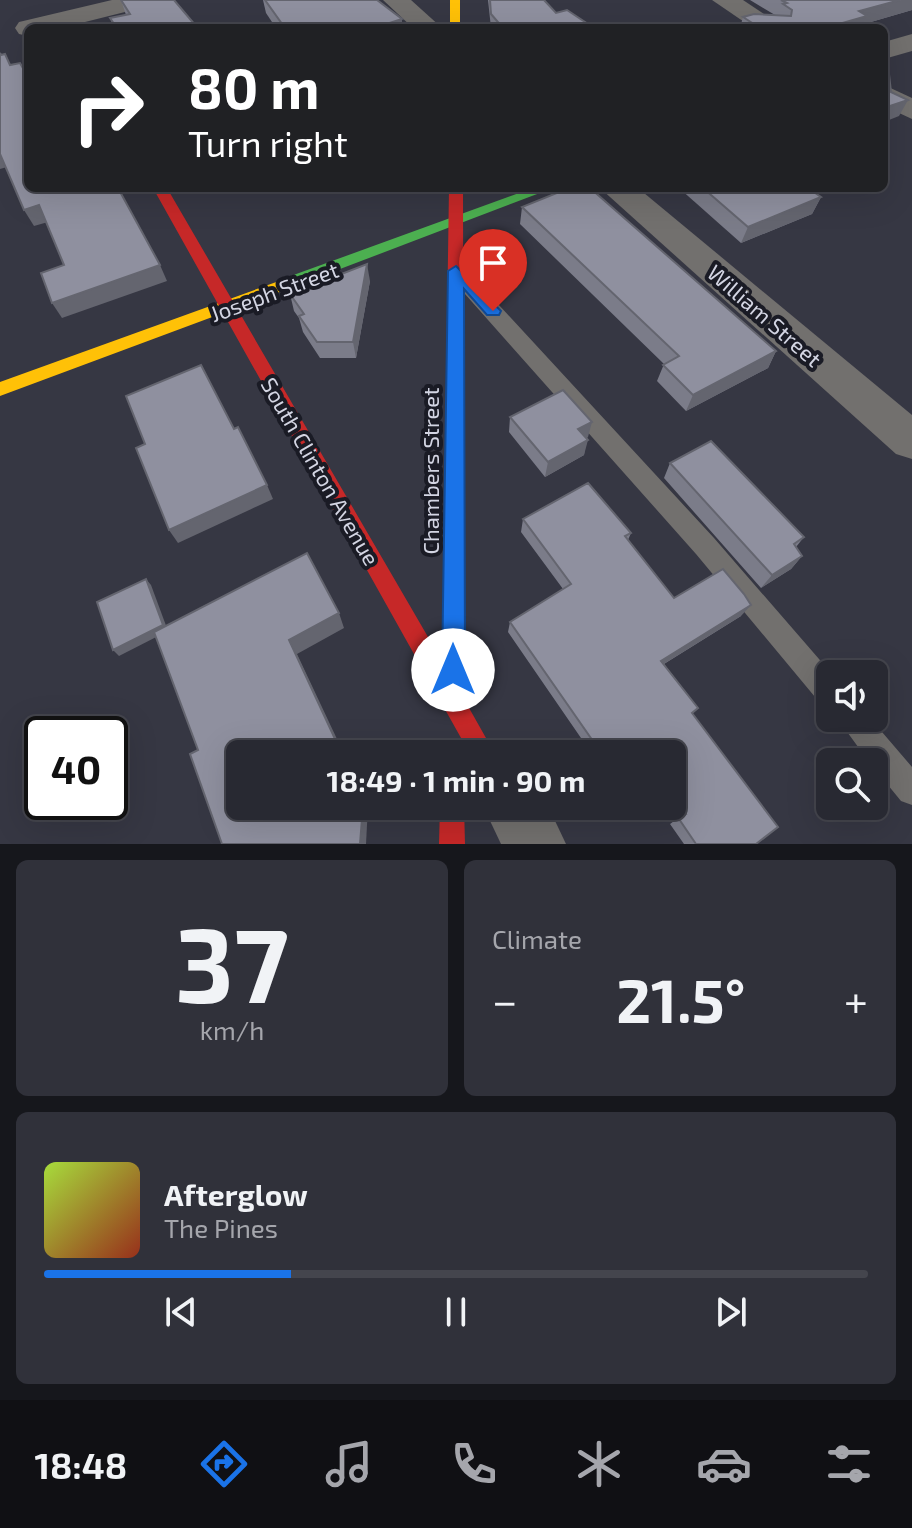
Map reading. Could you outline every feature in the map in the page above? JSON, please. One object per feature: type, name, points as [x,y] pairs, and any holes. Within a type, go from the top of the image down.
[{"type":"street","points":[[39,24],[61,16],[144,0]]},
{"type":"street","points":[[396,0],[424,24]]},
{"type":"street","points":[[455,0],[455,24]]},
{"type":"street","points":[[725,0],[765,24]]},
{"type":"street","points":[[0,35],[24,29]]},
{"type":"street","points":[[888,50],[912,42]]},
{"type":"street","points":[[888,96],[912,110]]},
{"type":"street","name":"South Clinton Avenue","points":[[162,192],[475,740]]},
{"type":"street","name":"Chambers Street","points":[[453,740],[456,192]]},
{"type":"street","name":"Joseph Street","points":[[0,389],[228,308],[535,192]]},
{"type":"street","name":"William Street","points":[[622,192],[912,441]]},
{"type":"street","points":[[452,820],[452,844]]},
{"type":"street","points":[[521,820],[535,844]]},
{"type":"lane","points":[[456,271],[705,546],[816,677]]},
{"type":"lane","points":[[863,732],[912,790]]},
{"type":"building","points":[[121,0],[174,0],[194,24],[114,24],[110,18],[130,14]]},
{"type":"building","points":[[265,0],[377,0],[402,19],[386,24],[282,24]]},
{"type":"building","points":[[490,0],[544,0],[556,13],[567,10],[588,24],[500,24],[491,14]]},
{"type":"building","points":[[781,0],[900,0],[859,11],[867,16],[839,24],[754,24],[743,17],[754,14],[791,16],[792,10],[783,4],[787,3]]},
{"type":"building","points":[[0,53],[5,54],[10,65],[20,63],[24,70],[24,192],[120,192],[160,265],[52,303],[41,273],[64,265],[39,205],[24,210],[0,154]]},
{"type":"building","points":[[888,74],[891,92],[908,100],[888,107]]},
{"type":"building","points":[[559,192],[595,192],[776,351],[693,395],[663,365],[679,356],[522,207]]},
{"type":"building","points":[[708,192],[814,192],[821,197],[748,227]]},
{"type":"building","points":[[367,264],[353,342],[317,342],[299,316],[304,314],[290,294]]},
{"type":"building","points":[[201,365],[234,429],[238,427],[267,485],[169,530],[136,448],[145,444],[126,396]]},
{"type":"building","points":[[563,390],[592,422],[578,429],[588,440],[548,462],[510,417]]},
{"type":"building","points":[[711,441],[804,537],[794,544],[802,556],[772,575],[670,463]]},
{"type":"building","points":[[588,483],[631,533],[625,536],[674,598],[723,569],[744,594],[751,605],[661,661],[698,708],[692,713],[778,827],[756,844],[696,844],[680,820],[686,820],[686,740],[592,740],[510,622],[571,584],[523,519]]},
{"type":"building","points":[[307,553],[339,613],[289,640],[335,740],[226,740],[226,820],[362,820],[360,844],[222,844],[190,754],[198,750],[154,632]]},
{"type":"building","points":[[146,579],[163,625],[113,650],[97,602]]},
{"type":"traffic: fast","points":[[293,281],[535,192]]},
{"type":"traffic: slow","points":[[455,0],[455,24]]},
{"type":"traffic: slow","points":[[0,389],[293,281]]},
{"type":"traffic: jam","points":[[162,192],[475,740]]},
{"type":"traffic: jam","points":[[453,698],[456,192]]},
{"type":"traffic: jam","points":[[452,820],[452,844]]},
{"type":"route","points":[[453,670],[456,271],[493,311]]}]
